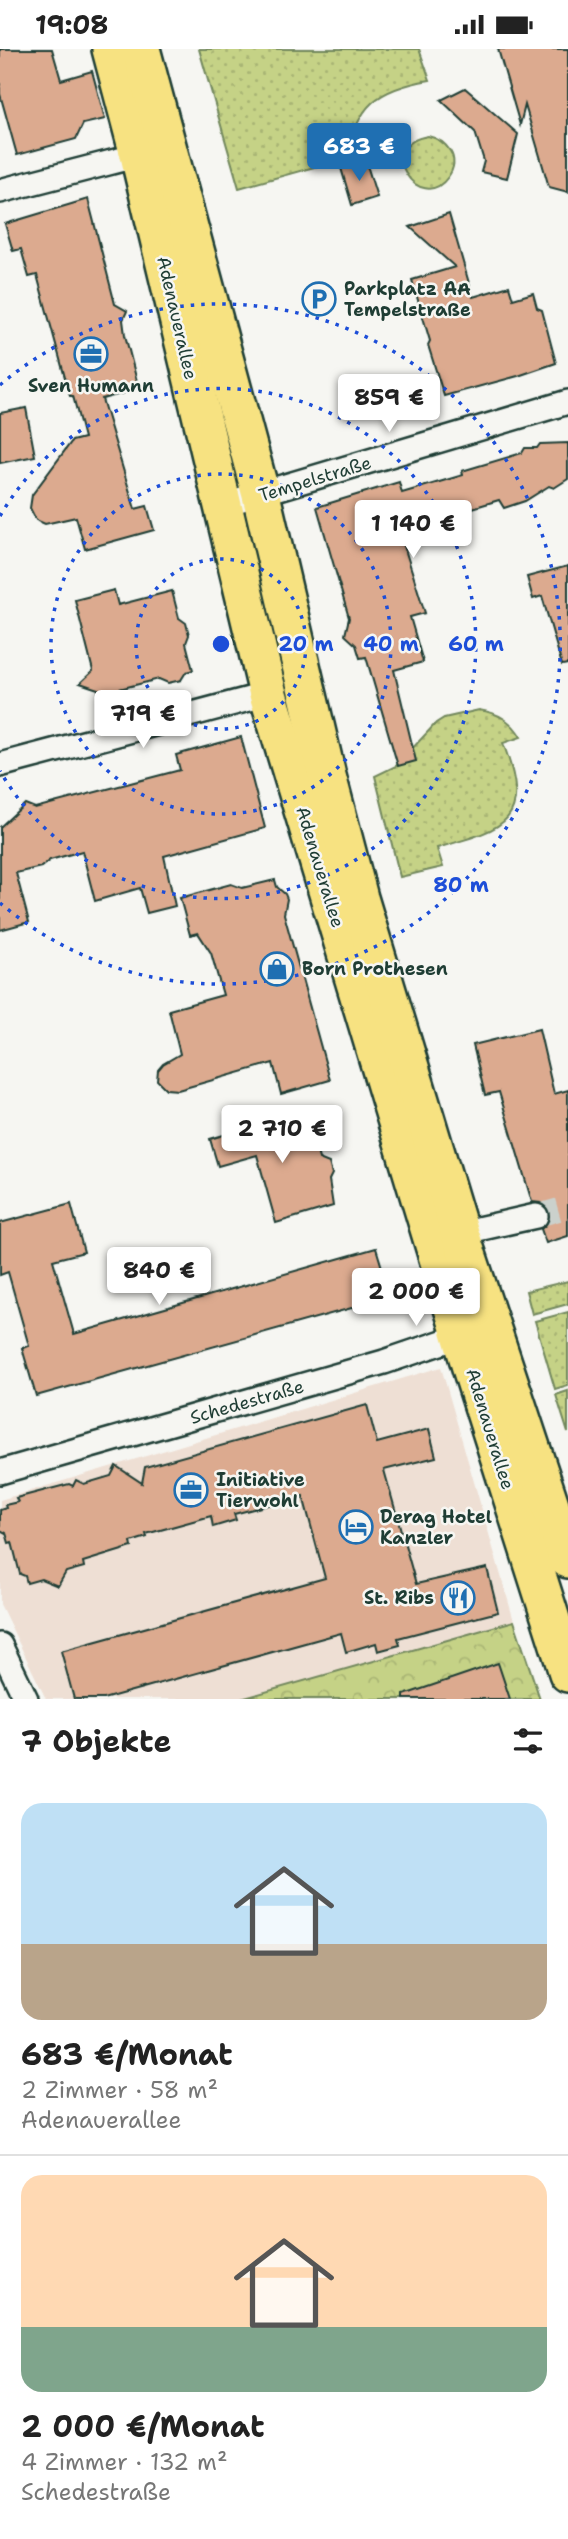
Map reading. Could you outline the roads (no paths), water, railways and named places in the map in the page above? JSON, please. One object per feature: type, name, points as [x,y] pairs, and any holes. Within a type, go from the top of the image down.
[{"type":"main road","name":"Adenauerallee","points":[[111,49],[139,155],[268,694],[477,1330],[568,1674]]},
{"type":"main road","name":"Adenauerallee","points":[[141,49],[261,495],[327,776],[353,873],[460,1233],[477,1330],[568,1559]]},
{"type":"street","points":[[0,191],[139,155]]},
{"type":"street","name":"Tempelstraße","points":[[222,505],[568,403]]},
{"type":"street","points":[[0,765],[268,694]]},
{"type":"street","points":[[460,1233],[536,1216]]},
{"type":"street","name":"Schedestraße","points":[[0,1472],[384,1362],[477,1330]]},
{"type":"street","points":[[0,1645],[26,1699]]},
{"type":"tunnel","points":[[536,1216],[568,1207]]},
{"type":"place","name":"Parkplatz AA Tempelstraße","points":[[319,299]]},
{"type":"place","name":"Sven Humann","points":[[91,354]]},
{"type":"place","name":"Born Prothesen","points":[[277,969]]},
{"type":"place","name":"Initiative Tierwohl","points":[[191,1490]]},
{"type":"place","name":"Derag Hotel Kanzler","points":[[356,1527]]},
{"type":"place","name":"St. Ribs","points":[[458,1598]]}]
